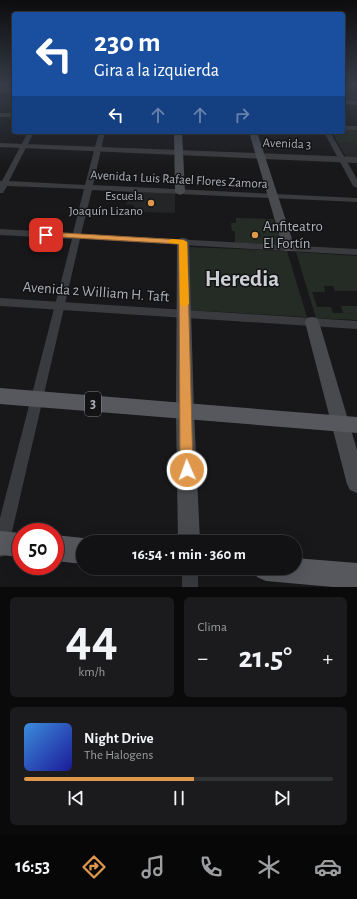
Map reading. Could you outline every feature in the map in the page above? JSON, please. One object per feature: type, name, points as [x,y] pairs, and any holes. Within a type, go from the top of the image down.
[{"type":"main road","points":[[178,134],[180,192]]},
{"type":"main road","points":[[254,134],[289,248]]},
{"type":"main road","points":[[183,242],[185,412],[189,535]]},
{"type":"main road","points":[[312,322],[349,424],[357,484]]},
{"type":"main road","name":"3","points":[[0,396],[349,424]]},
{"type":"main road","points":[[64,549],[76,550]]},
{"type":"main road","points":[[302,571],[357,576]]},
{"type":"street","points":[[0,115],[12,115]]},
{"type":"street","points":[[345,128],[357,128]]},
{"type":"street","points":[[0,191],[2,183],[30,134]]},
{"type":"street","points":[[6,545],[36,399],[102,134]]},
{"type":"street","points":[[328,134],[357,186]]},
{"type":"street","name":"Avenida 3","points":[[0,145],[357,160]]},
{"type":"street","name":"Avenida 1 Luis Rafael Flores Zamora","points":[[2,183],[357,200]]},
{"type":"street","points":[[0,232],[357,252]]},
{"type":"street","name":"Avenida 2 William H. Taft","points":[[0,302],[357,325]]},
{"type":"street","points":[[190,575],[190,587]]},
{"type":"shaded area","points":[[345,128],[357,129],[357,144],[338,143],[333,134],[345,134]]},
{"type":"shaded area","points":[[338,143],[357,144],[357,158],[346,157]]},
{"type":"shaded area","name":"Escuela Joaquín Lizano","points":[[130,191],[175,194],[175,213],[134,212],[134,205],[126,205]]},
{"type":"shaded area","points":[[236,218],[273,219],[282,243],[279,245],[235,243],[235,231],[232,231],[231,223],[236,223]]},
{"type":"shaded area","points":[[188,247],[287,251],[307,317],[190,310]]},
{"type":"shaded area","points":[[296,252],[357,256],[357,291],[335,291],[333,286],[324,286],[325,292],[312,292],[317,307],[331,307],[333,313],[343,313],[341,306],[357,306],[357,320],[316,318]]},
{"type":"slow traffic","points":[[172,242],[183,242],[184,304]]},
{"type":"place","name":"Escuela Joaquín Lizano","points":[[151,203]]},
{"type":"place","name":"Anfiteatro El Fortín","points":[[255,235]]},
{"type":"district","name":"Heredia","points":[[242,279]]},
{"type":"route","points":[[46,235],[183,242],[187,470]]}]
